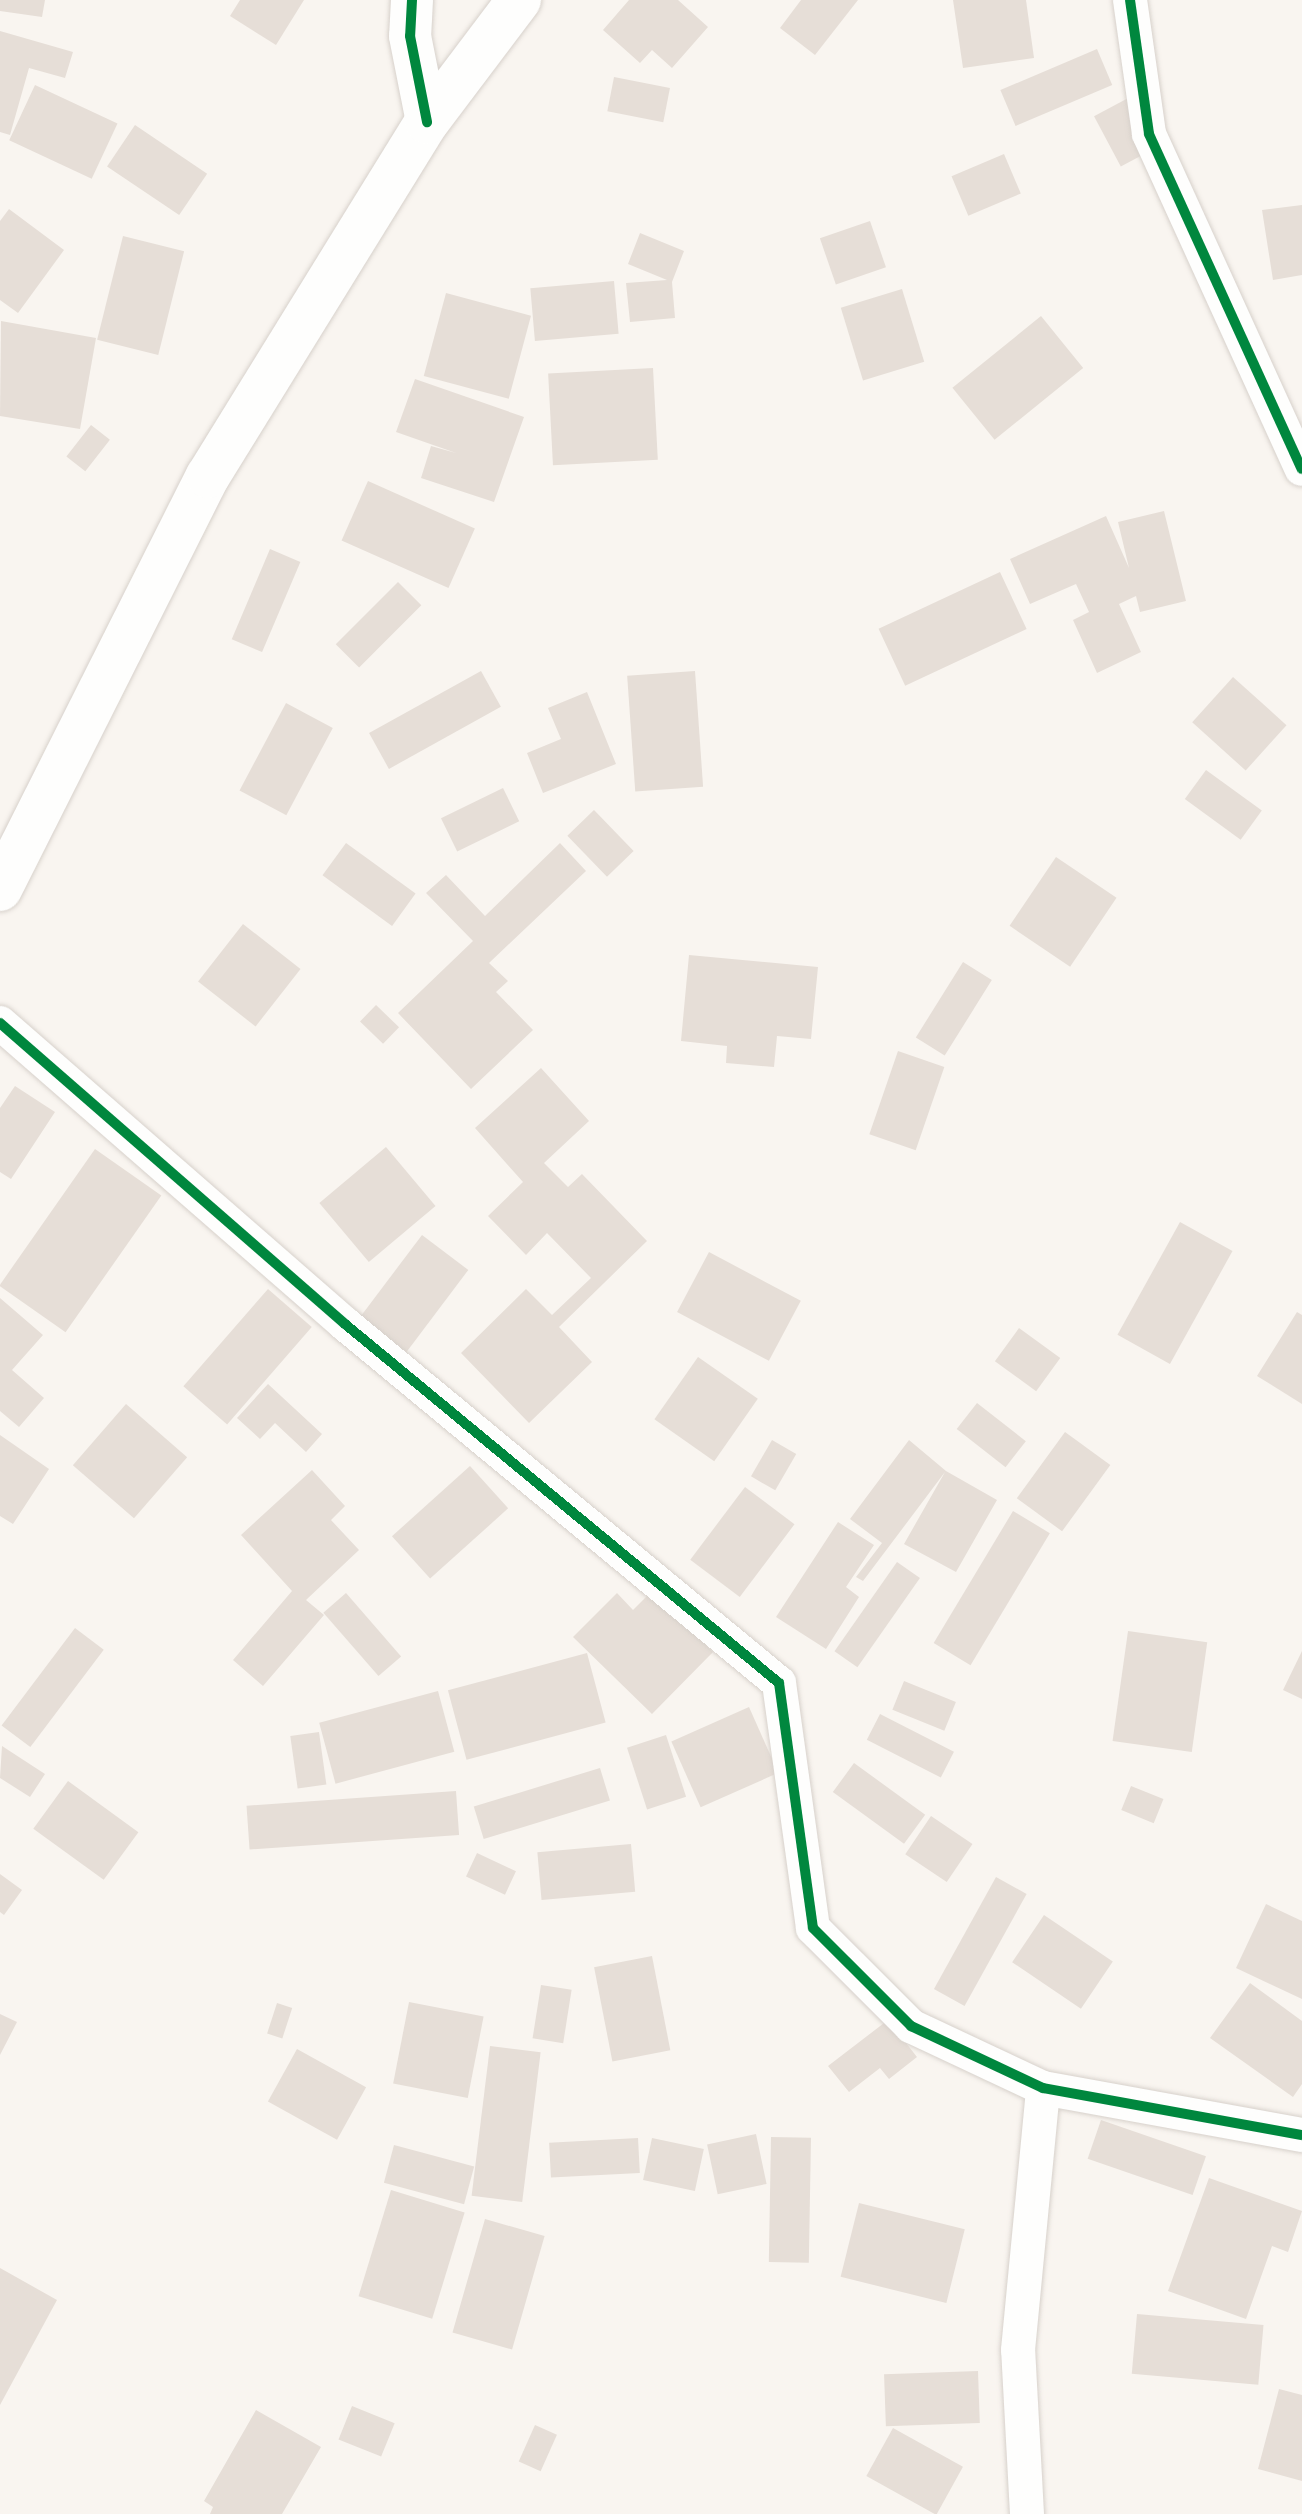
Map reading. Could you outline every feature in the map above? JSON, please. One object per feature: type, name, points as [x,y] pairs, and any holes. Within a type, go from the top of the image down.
[{"type":"main road","points":[[0,889],[208,476],[427,122],[519,0]]},
{"type":"street","points":[[412,0],[410,36],[427,122]]},
{"type":"street","points":[[1130,0],[1149,134],[1302,469]]},
{"type":"street","points":[[0,1023],[345,1324],[779,1683],[813,1928],[911,2026],[1043,2088],[1302,2135]]},
{"type":"street","points":[[1027,2514],[1018,2350],[1043,2088]]},
{"type":"building","points":[[0,0],[45,0],[42,17],[0,11]]},
{"type":"building","points":[[240,0],[304,0],[276,45],[230,16]]},
{"type":"building","points":[[629,0],[678,0],[708,27],[672,68],[652,50],[640,63],[603,30]]},
{"type":"building","points":[[801,0],[858,0],[815,55],[780,28]]},
{"type":"building","points":[[953,0],[1026,0],[1034,58],[963,68]]},
{"type":"building","points":[[0,31],[73,52],[65,78],[29,68],[10,135],[0,132]]},
{"type":"building","points":[[1097,49],[1112,85],[1016,126],[1000,90]]},
{"type":"building","points":[[614,77],[670,88],[663,122],[607,111]]},
{"type":"building","points":[[35,85],[117,123],[92,179],[9,140]]},
{"type":"building","points":[[1132,96],[1159,146],[1121,167],[1094,116]]},
{"type":"building","points":[[135,125],[207,174],[179,215],[107,166]]},
{"type":"building","points":[[1004,154],[1021,194],[968,216],[952,176]]},
{"type":"building","points":[[1302,205],[1302,275],[1273,280],[1262,210]]},
{"type":"building","points":[[9,209],[64,250],[18,313],[0,300],[0,221]]},
{"type":"building","points":[[870,221],[886,267],[836,285],[820,238]]},
{"type":"building","points":[[640,233],[684,251],[672,282],[675,318],[630,322],[626,283],[667,280],[628,264]]},
{"type":"building","points":[[123,236],[184,251],[158,355],[97,340]]},
{"type":"building","points":[[614,281],[619,334],[535,341],[530,288]]},
{"type":"building","points":[[902,289],[924,362],[863,380],[841,308]]},
{"type":"building","points":[[446,293],[531,316],[509,399],[424,376]]},
{"type":"building","points":[[1041,316],[1083,368],[995,440],[952,388]]},
{"type":"building","points":[[1,321],[96,338],[80,429],[0,416]]},
{"type":"building","points":[[653,368],[658,460],[553,465],[548,373]]},
{"type":"building","points":[[415,379],[524,417],[494,502],[421,478],[431,446],[456,453],[396,432]]},
{"type":"building","points":[[91,425],[110,440],[85,471],[66,457]]},
{"type":"building","points":[[368,481],[475,529],[448,588],[342,540]]},
{"type":"building","points":[[1164,511],[1186,601],[1140,612],[1136,596],[1119,604],[1141,652],[1097,673],[1073,620],[1089,612],[1076,584],[1030,604],[1010,559],[1106,516],[1129,568],[1118,522]]},
{"type":"building","points":[[270,549],[300,562],[262,652],[232,639]]},
{"type":"building","points":[[1000,572],[1027,629],[905,686],[879,629]]},
{"type":"building","points":[[398,582],[421,605],[359,668],[336,644]]},
{"type":"building","points":[[481,671],[501,707],[389,769],[369,733]]},
{"type":"building","points":[[695,671],[703,787],[635,791],[627,676]]},
{"type":"building","points":[[1233,677],[1287,725],[1246,771],[1192,722]]},
{"type":"building","points":[[587,692],[616,764],[543,793],[527,753],[561,739],[548,708]]},
{"type":"building","points":[[286,703],[333,728],[286,815],[240,790]]},
{"type":"building","points":[[1206,770],[1262,811],[1241,840],[1185,799]]},
{"type":"building","points":[[503,788],[519,821],[457,852],[441,818]]},
{"type":"building","points":[[594,810],[634,851],[607,877],[567,836]]},
{"type":"building","points":[[346,843],[416,894],[392,926],[322,875]]},
{"type":"building","points":[[560,843],[586,871],[489,963],[508,981],[496,992],[533,1030],[471,1089],[398,1013],[473,941],[426,893],[446,875],[485,916]]},
{"type":"building","points":[[1056,857],[1117,898],[1070,967],[1010,926]]},
{"type":"building","points":[[243,924],[301,969],[256,1026],[198,982]]},
{"type":"building","points":[[689,955],[818,967],[811,1039],[777,1036],[774,1067],[726,1063],[727,1046],[681,1041]]},
{"type":"building","points":[[963,962],[992,980],[945,1055],[916,1037]]},
{"type":"building","points":[[376,1005],[399,1027],[383,1044],[360,1022]]},
{"type":"building","points":[[898,1051],[944,1067],[916,1150],[869,1134]]},
{"type":"building","points":[[541,1068],[589,1121],[544,1163],[568,1187],[582,1174],[647,1241],[559,1327],[592,1362],[529,1423],[461,1353],[526,1289],[552,1315],[591,1278],[547,1233],[526,1255],[488,1216],[523,1182],[475,1128]]},
{"type":"building","points":[[15,1086],[55,1112],[11,1179],[0,1172],[0,1108]]},
{"type":"building","points":[[386,1147],[435,1206],[369,1262],[319,1203]]},
{"type":"building","points":[[95,1149],[161,1195],[66,1332],[0,1285]]},
{"type":"building","points":[[1180,1222],[1232,1251],[1170,1364],[1117,1335]]},
{"type":"building","points":[[422,1235],[468,1270],[406,1352],[360,1317]]},
{"type":"building","points":[[709,1252],[801,1301],[769,1361],[677,1312]]},
{"type":"building","points":[[268,1289],[312,1327],[227,1424],[183,1386]]},
{"type":"building","points":[[0,1298],[43,1335],[12,1370],[44,1398],[19,1427],[0,1411]]},
{"type":"building","points":[[1297,1312],[1302,1315],[1302,1404],[1257,1376]]},
{"type":"building","points":[[1019,1328],[1060,1358],[1036,1391],[995,1361]]},
{"type":"building","points":[[698,1357],[758,1399],[714,1461],[654,1419]]},
{"type":"building","points":[[268,1384],[322,1434],[306,1452],[275,1423],[260,1439],[237,1418]]},
{"type":"building","points":[[977,1403],[1026,1441],[1006,1467],[957,1429]]},
{"type":"building","points":[[126,1404],[187,1457],[134,1518],[73,1465]]},
{"type":"building","points":[[1065,1432],[1110,1465],[1062,1531],[1017,1498]]},
{"type":"building","points":[[0,1435],[49,1469],[13,1524],[0,1516]]},
{"type":"building","points":[[772,1440],[796,1454],[775,1490],[751,1476]]},
{"type":"building","points":[[909,1440],[946,1471],[997,1500],[956,1572],[904,1544],[945,1472],[863,1581],[856,1577],[882,1543],[850,1519]]},
{"type":"building","points":[[470,1466],[508,1508],[430,1579],[392,1536]]},
{"type":"building","points":[[312,1470],[345,1506],[331,1520],[359,1550],[306,1600],[324,1615],[263,1686],[233,1660],[292,1591],[241,1535]]},
{"type":"building","points":[[745,1487],[795,1524],[740,1597],[690,1560]]},
{"type":"building","points":[[1013,1511],[1050,1533],[971,1665],[934,1643]]},
{"type":"building","points":[[838,1522],[874,1545],[846,1587],[859,1597],[826,1649],[776,1617]]},
{"type":"building","points":[[897,1562],[920,1578],[857,1667],[834,1651]]},
{"type":"building","points":[[652,1591],[713,1652],[652,1714],[573,1637],[617,1593],[633,1610]]},
{"type":"building","points":[[346,1593],[401,1656],[378,1676],[323,1613]]},
{"type":"building","points":[[75,1628],[104,1650],[30,1747],[2,1725]]},
{"type":"building","points":[[1128,1631],[1207,1642],[1192,1752],[1113,1741]]},
{"type":"building","points":[[1302,1651],[1302,1699],[1283,1690]]},
{"type":"building","points":[[587,1653],[606,1723],[467,1760],[448,1690]]},
{"type":"building","points":[[904,1681],[956,1702],[944,1731],[892,1710]]},
{"type":"building","points":[[438,1691],[454,1752],[335,1784],[319,1723]]},
{"type":"building","points":[[749,1707],[778,1773],[701,1807],[671,1742]]},
{"type":"building","points":[[880,1714],[954,1752],[941,1778],[867,1740]]},
{"type":"building","points":[[319,1732],[326,1784],[298,1789],[290,1736]]},
{"type":"building","points":[[666,1735],[686,1797],[647,1809],[627,1748]]},
{"type":"building","points":[[2,1746],[45,1774],[30,1797],[0,1778]]},
{"type":"building","points":[[854,1763],[925,1815],[904,1844],[833,1792]]},
{"type":"building","points":[[600,1768],[610,1801],[484,1839],[474,1807]]},
{"type":"building","points":[[68,1781],[138,1832],[104,1880],[33,1829]]},
{"type":"building","points":[[1131,1786],[1163,1799],[1154,1823],[1121,1810]]},
{"type":"building","points":[[456,1791],[459,1835],[250,1850],[247,1806]]},
{"type":"building","points":[[931,1816],[972,1844],[947,1882],[905,1854]]},
{"type":"building","points":[[631,1844],[635,1892],[542,1900],[537,1852]]},
{"type":"building","points":[[477,1853],[516,1871],[505,1895],[466,1877]]},
{"type":"building","points":[[0,1874],[22,1890],[4,1915],[0,1912]]},
{"type":"building","points":[[996,1877],[1027,1894],[965,2006],[934,1989]]},
{"type":"building","points":[[1266,1904],[1302,1921],[1302,1999],[1236,1968]]},
{"type":"building","points":[[1044,1915],[1113,1961],[1081,2009],[1012,1962]]},
{"type":"building","points":[[652,1956],[670,2050],[612,2061],[594,1967]]},
{"type":"building","points":[[1250,1983],[1302,2021],[1302,2084],[1293,2097],[1210,2038]]},
{"type":"building","points":[[541,1985],[572,1990],[563,2043],[533,2038]]},
{"type":"building","points":[[409,2002],[484,2017],[468,2098],[393,2083]]},
{"type":"building","points":[[277,2003],[292,2008],[282,2038],[267,2033]]},
{"type":"building","points":[[0,2014],[17,2022],[0,2055]]},
{"type":"building","points":[[888,2020],[917,2057],[889,2079],[880,2068],[849,2092],[828,2066]]},
{"type":"building","points":[[490,2046],[541,2052],[522,2202],[472,2196]]},
{"type":"building","points":[[297,2049],[366,2087],[337,2140],[268,2101]]},
{"type":"building","points":[[1101,2120],[1206,2156],[1193,2195],[1088,2159]]},
{"type":"building","points":[[756,2134],[767,2184],[718,2194],[707,2144]]},
{"type":"building","points":[[771,2137],[811,2138],[809,2263],[769,2262]]},
{"type":"building","points":[[638,2138],[640,2173],[551,2178],[549,2143]]},
{"type":"building","points":[[652,2138],[704,2149],[695,2191],[643,2180]]},
{"type":"building","points":[[394,2145],[474,2166],[464,2204],[384,2183]]},
{"type":"building","points":[[1209,2178],[1302,2211],[1288,2252],[1272,2246],[1246,2319],[1168,2291]]},
{"type":"building","points":[[391,2190],[465,2213],[432,2319],[359,2296]]},
{"type":"building","points":[[859,2203],[965,2229],[946,2303],[841,2277]]},
{"type":"building","points":[[485,2219],[545,2236],[512,2350],[452,2332]]},
{"type":"building","points":[[0,2268],[57,2300],[0,2405]]},
{"type":"building","points":[[1137,2314],[1264,2325],[1258,2385],[1132,2374]]},
{"type":"building","points":[[978,2371],[980,2423],[886,2426],[884,2374]]},
{"type":"building","points":[[1279,2389],[1302,2395],[1302,2481],[1258,2469]]},
{"type":"building","points":[[352,2406],[395,2423],[381,2457],[339,2439]]},
{"type":"building","points":[[256,2410],[321,2447],[282,2514],[210,2514],[213,2507],[204,2501]]},
{"type":"building","points":[[535,2425],[557,2435],[541,2471],[519,2462]]},
{"type":"building","points":[[893,2428],[963,2467],[937,2514],[866,2476]]},
{"type":"cycle path","points":[[412,0],[410,36],[427,122]]},
{"type":"cycle path","points":[[1130,0],[1149,134],[1302,469]]},
{"type":"cycle path","points":[[0,1023],[345,1324],[779,1683],[813,1928],[911,2026],[1043,2088],[1302,2135]]}]
